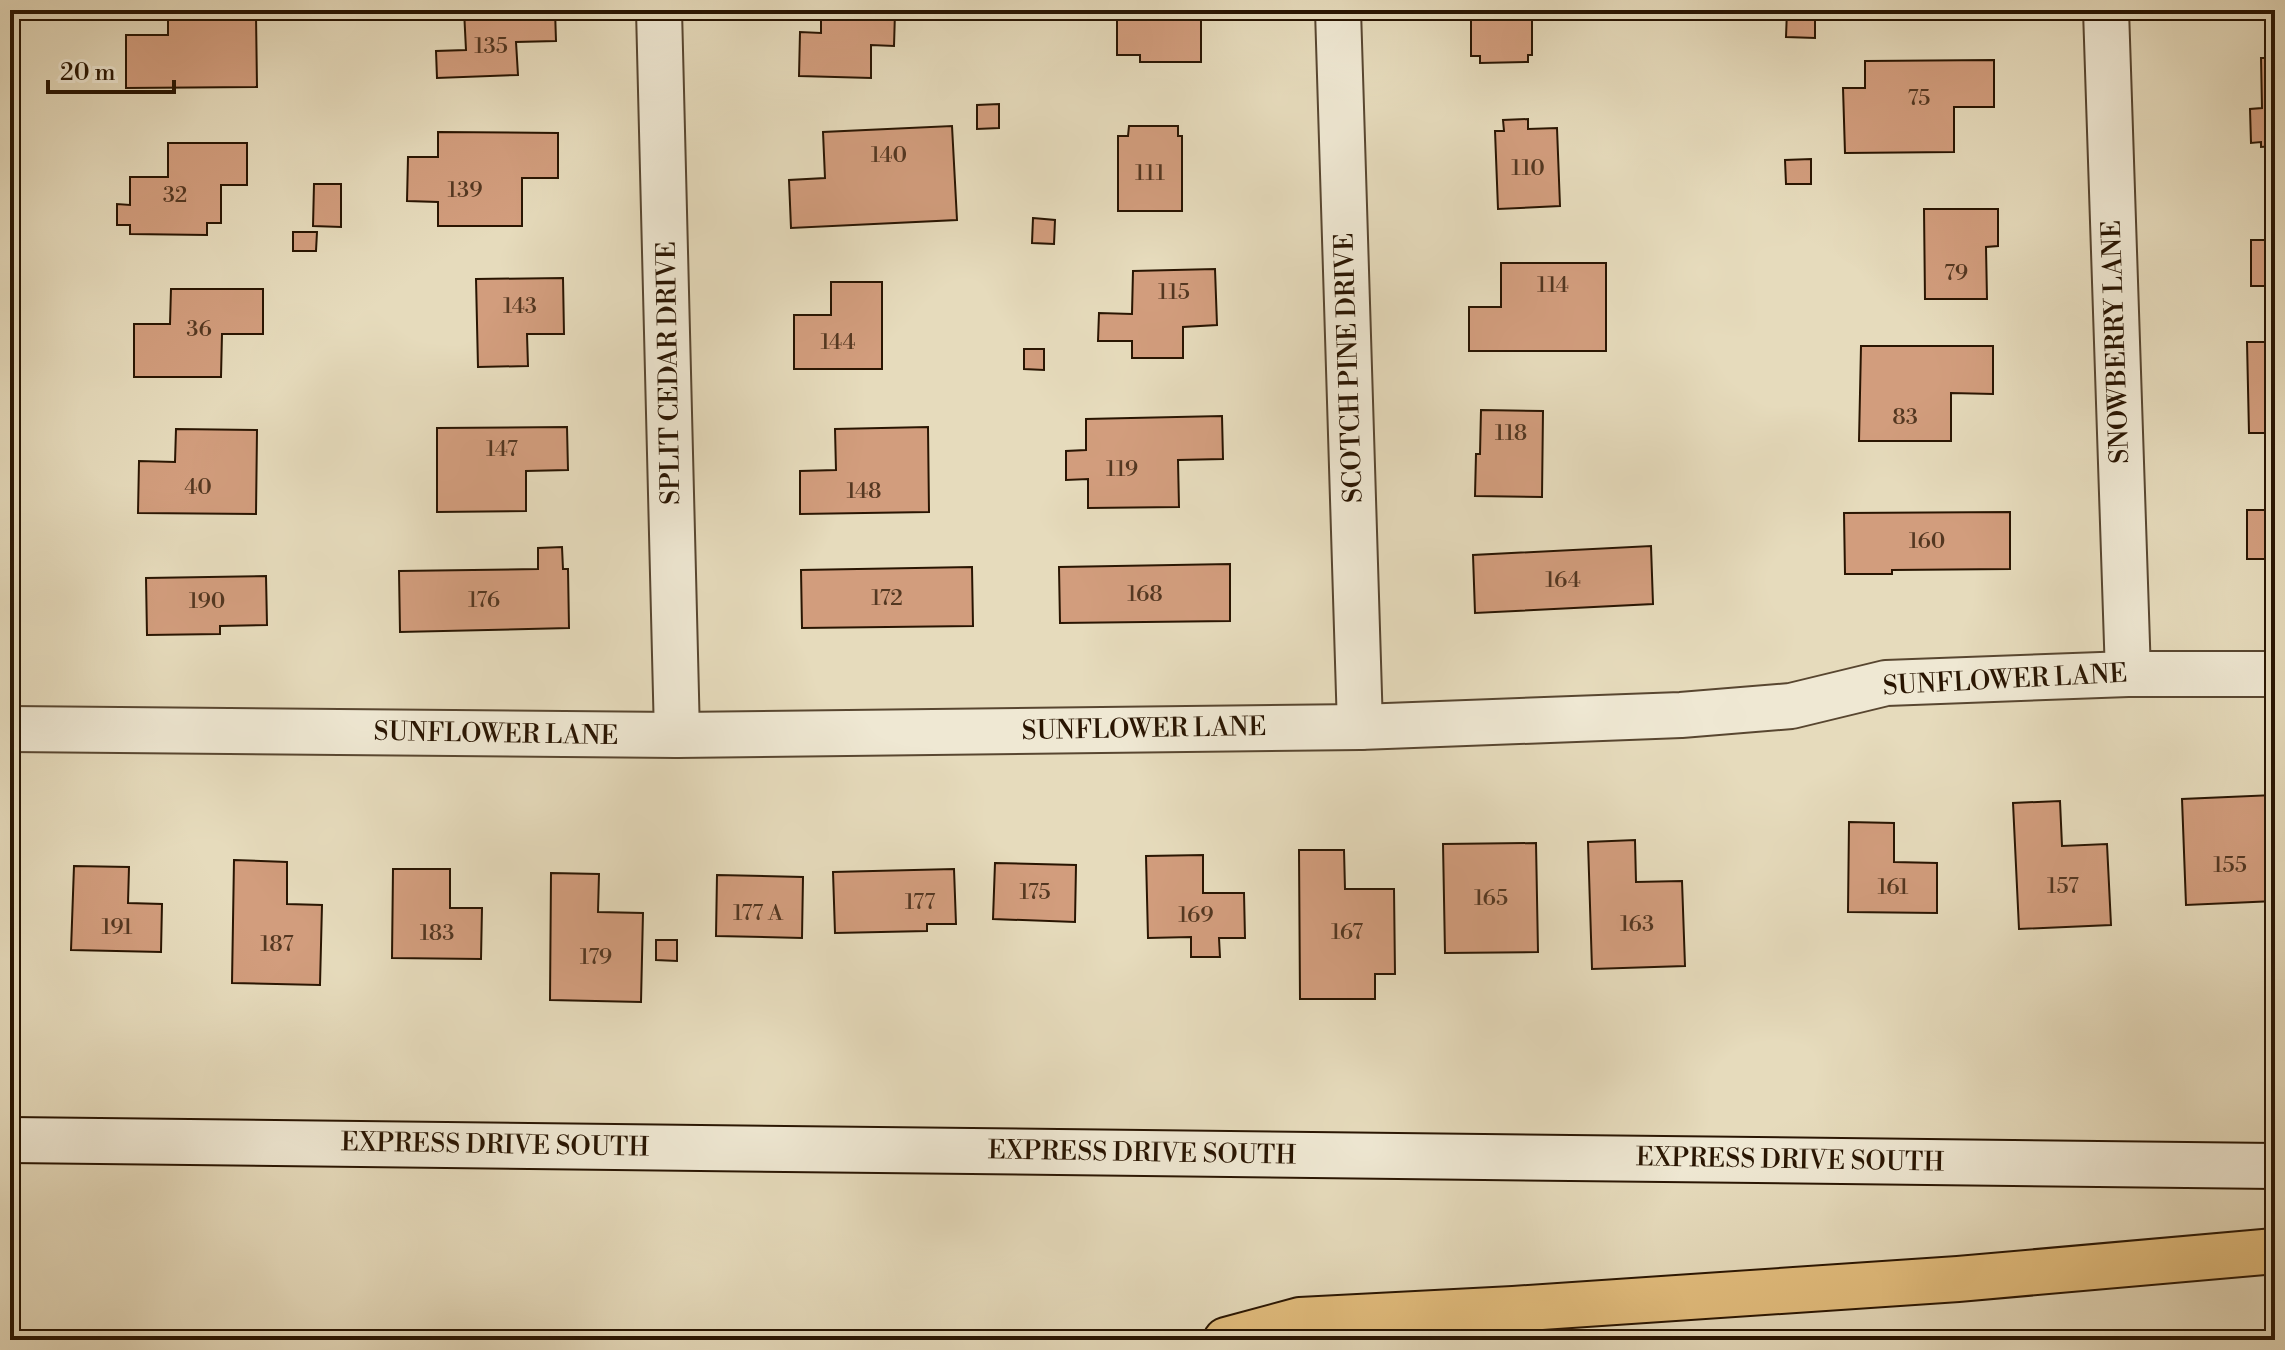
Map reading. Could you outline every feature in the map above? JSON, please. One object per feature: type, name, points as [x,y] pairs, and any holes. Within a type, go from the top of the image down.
[{"type":"highway","points":[[1226,1340],[1300,1320],[1958,1279],[2275,1251]]},
{"type":"street","name":"SPLIT CEDAR DRIVE","points":[[659,10],[677,735]]},
{"type":"street","name":"SCOTCH PINE DRIVE","points":[[1338,10],[1360,727]]},
{"type":"street","name":"SNOWBERRY LANE","points":[[2106,10],[2128,674]]},
{"type":"street","name":"SUNFLOWER LANE","points":[[10,729],[677,735],[1360,727],[1681,715],[1791,706],[1886,683],[2128,674],[2275,674]]},
{"type":"street","name":"EXPRESS DRIVE SOUTH","points":[[10,1140],[2275,1166]]},
{"type":"building","points":[[168,10],[254,10],[257,87],[126,88],[126,35],[168,35]]},
{"type":"building","points":[[464,10],[555,10],[556,41],[516,42],[518,75],[437,78],[436,51],[466,50]]},
{"type":"building","points":[[821,10],[895,12],[894,46],[871,45],[871,78],[799,76],[800,32],[821,33]]},
{"type":"building","points":[[1140,10],[1201,10],[1201,62],[1140,62],[1140,55],[1117,55],[1117,14],[1140,15]]},
{"type":"building","points":[[1471,10],[1532,10],[1532,55],[1528,55],[1528,62],[1480,63],[1480,56],[1471,56]]},
{"type":"building","points":[[1787,10],[1815,10],[1815,38],[1786,37]]},
{"type":"building","points":[[2261,58],[2275,58],[2275,146],[2261,147],[2261,142],[2251,143],[2250,109],[2262,108]]},
{"type":"building","points":[[1994,60],[1994,107],[1954,107],[1954,152],[1845,153],[1843,88],[1865,88],[1865,61]]},
{"type":"building","points":[[999,104],[999,128],[977,129],[977,105]]},
{"type":"building","points":[[1528,119],[1528,129],[1557,128],[1560,206],[1498,209],[1495,131],[1504,131],[1503,120]]},
{"type":"building","points":[[952,126],[957,220],[791,228],[789,180],[825,178],[823,132]]},
{"type":"building","points":[[1129,126],[1178,126],[1178,136],[1182,136],[1182,211],[1118,211],[1118,136],[1128,136]]},
{"type":"building","points":[[438,132],[558,133],[558,178],[522,178],[522,226],[438,226],[438,202],[407,201],[408,157],[438,157]]},
{"type":"building","points":[[168,143],[247,143],[247,185],[221,185],[221,223],[207,223],[207,235],[130,234],[130,225],[117,225],[117,204],[130,205],[130,177],[168,177]]},
{"type":"building","points":[[1811,159],[1811,184],[1786,184],[1785,160]]},
{"type":"building","points":[[314,184],[341,184],[341,227],[313,226]]},
{"type":"building","points":[[1924,209],[1998,209],[1998,246],[1986,247],[1987,299],[1925,299]]},
{"type":"building","points":[[1033,218],[1055,220],[1054,244],[1032,243]]},
{"type":"building","points":[[293,232],[317,232],[316,251],[293,251]]},
{"type":"building","points":[[2251,240],[2275,240],[2275,286],[2251,286]]},
{"type":"building","points":[[1501,263],[1606,263],[1606,351],[1469,351],[1469,307],[1501,307]]},
{"type":"building","points":[[1215,269],[1217,325],[1183,327],[1183,358],[1132,358],[1132,341],[1098,341],[1099,313],[1132,314],[1133,271]]},
{"type":"building","points":[[563,278],[564,334],[527,334],[528,366],[478,367],[476,279]]},
{"type":"building","points":[[831,282],[882,282],[882,369],[794,369],[794,315],[831,315]]},
{"type":"building","points":[[171,289],[263,289],[263,334],[222,334],[221,377],[134,377],[134,324],[170,324]]},
{"type":"building","points":[[2247,342],[2275,342],[2275,433],[2249,433]]},
{"type":"building","points":[[1861,346],[1993,346],[1993,394],[1951,393],[1951,441],[1859,441]]},
{"type":"building","points":[[1024,349],[1044,349],[1044,370],[1024,369]]},
{"type":"building","points":[[1481,410],[1543,411],[1542,497],[1475,496]]},
{"type":"building","points":[[1222,416],[1223,459],[1178,460],[1179,507],[1088,508],[1088,479],[1066,480],[1066,451],[1086,450],[1086,419]]},
{"type":"building","points":[[567,427],[568,470],[526,471],[526,511],[437,512],[437,428]]},
{"type":"building","points":[[928,427],[929,512],[800,514],[800,471],[836,470],[835,429]]},
{"type":"building","points":[[176,429],[257,430],[256,514],[138,513],[139,461],[175,462]]},
{"type":"building","points":[[2247,510],[2275,510],[2275,559],[2247,559]]},
{"type":"building","points":[[2010,512],[2010,569],[1892,570],[1892,574],[1845,574],[1844,513]]},
{"type":"building","points":[[1651,546],[1653,604],[1475,613],[1473,555]]},
{"type":"building","points":[[562,547],[563,569],[568,569],[569,628],[400,632],[399,571],[538,569],[538,548]]},
{"type":"building","points":[[1230,564],[1230,621],[1060,623],[1059,567]]},
{"type":"building","points":[[972,567],[973,626],[802,628],[801,570]]},
{"type":"building","points":[[266,576],[267,625],[220,626],[220,634],[147,635],[146,578]]},
{"type":"building","points":[[2274,795],[2275,901],[2186,905],[2182,799]]},
{"type":"building","points":[[2060,801],[2062,846],[2107,844],[2111,925],[2019,929],[2013,803]]},
{"type":"building","points":[[1849,822],[1894,823],[1894,862],[1937,863],[1937,913],[1848,912]]},
{"type":"building","points":[[1635,840],[1636,882],[1682,881],[1685,966],[1592,969],[1588,842]]},
{"type":"building","points":[[1536,843],[1538,952],[1445,953],[1443,844]]},
{"type":"building","points":[[1299,850],[1344,850],[1345,889],[1394,889],[1395,974],[1375,974],[1375,999],[1300,999]]},
{"type":"building","points":[[1203,855],[1203,893],[1244,893],[1245,938],[1219,938],[1220,957],[1191,957],[1191,937],[1148,938],[1146,856]]},
{"type":"building","points":[[234,860],[287,862],[287,904],[322,905],[320,985],[232,983]]},
{"type":"building","points":[[995,863],[1076,865],[1075,922],[993,919]]},
{"type":"building","points":[[74,866],[129,867],[128,903],[162,904],[161,952],[71,950]]},
{"type":"building","points":[[393,869],[450,869],[450,908],[482,908],[481,959],[392,958]]},
{"type":"building","points":[[954,869],[956,924],[927,924],[927,931],[835,933],[833,872]]},
{"type":"building","points":[[551,873],[599,874],[598,912],[643,913],[641,1002],[550,1000]]},
{"type":"building","points":[[717,875],[803,877],[802,938],[716,936]]},
{"type":"building","points":[[656,940],[677,940],[677,961],[656,960]]}]
